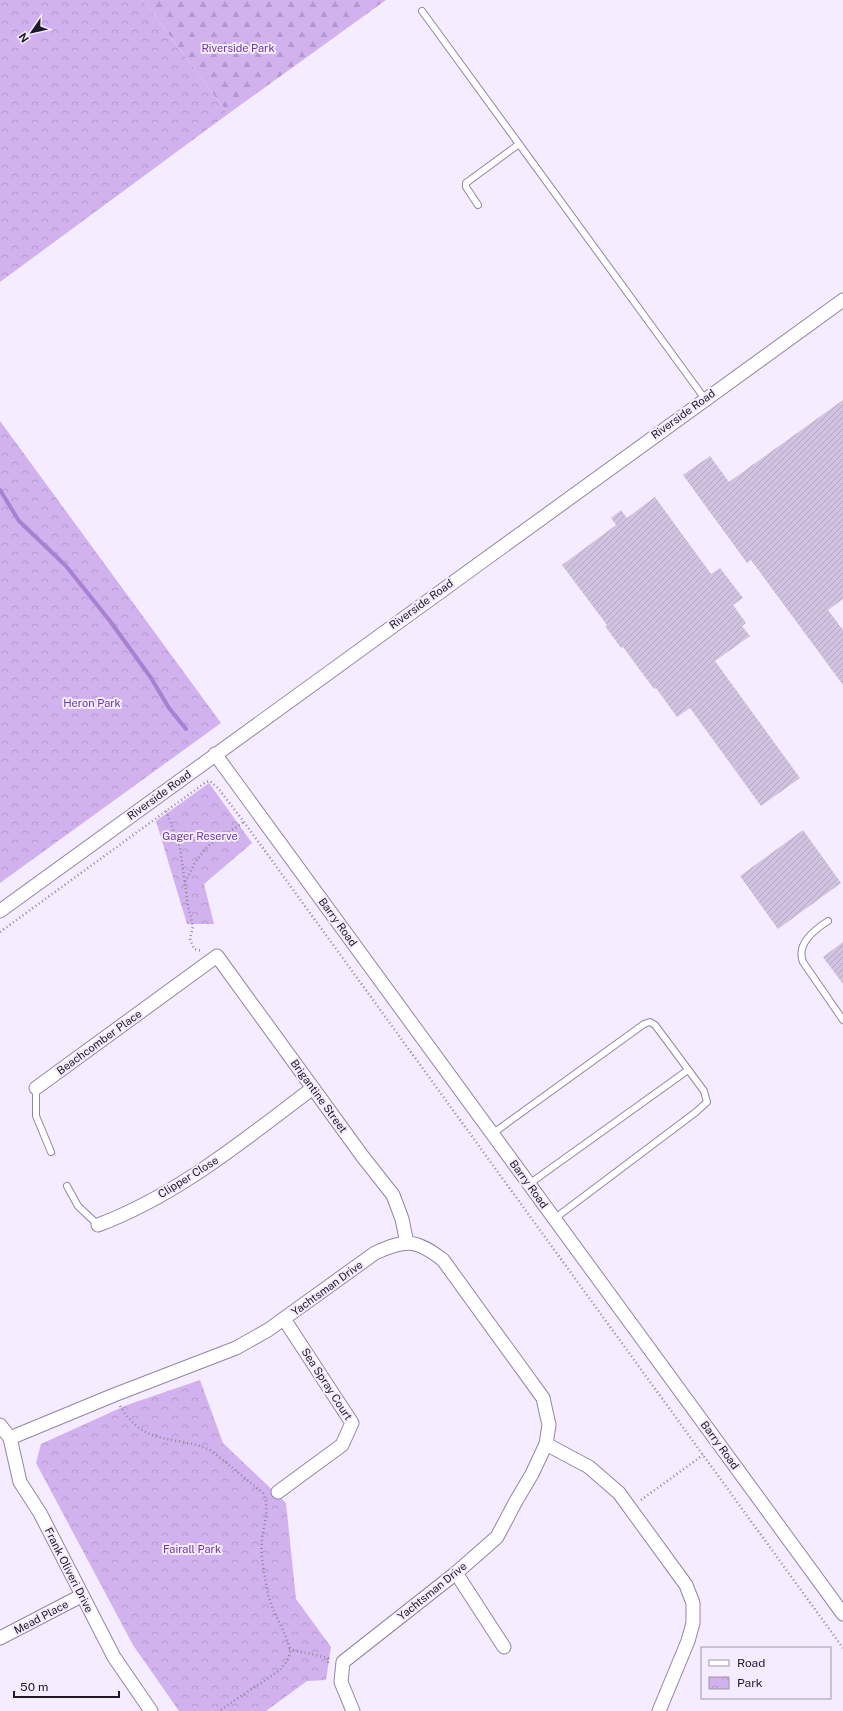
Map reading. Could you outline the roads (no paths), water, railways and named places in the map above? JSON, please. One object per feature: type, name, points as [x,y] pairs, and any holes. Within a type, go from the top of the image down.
[{"type":"street","name":"Riverside Road","points":[[0,911],[704,399],[843,300]]},
{"type":"street","name":"Barry Road","points":[[215,754],[843,1614]]},
{"type":"street","name":"Brigantine Street","points":[[217,956],[363,1157],[393,1195],[402,1218],[407,1243]]},
{"type":"street","name":"Beachcomber Place","points":[[36,1088],[217,956]]},
{"type":"street","name":"Clipper Close","points":[[98,1225],[128,1214],[214,1163],[313,1088]]},
{"type":"street","name":"Yachtsman Drive","points":[[10,1438],[114,1395],[236,1348],[284,1319],[375,1253],[391,1246],[407,1243],[426,1247],[443,1260],[543,1398],[549,1426],[546,1444],[532,1474],[497,1537],[456,1573],[343,1662],[341,1682],[353,1711]]},
{"type":"street","name":"Sea Spray Court","points":[[278,1492],[342,1445],[352,1423],[284,1319]]},
{"type":"street","name":"Frank Oliveri Drive","points":[[0,1425],[10,1438],[20,1482],[40,1513],[81,1596],[114,1657],[151,1711]]},
{"type":"street","points":[[546,1444],[590,1467],[619,1493],[686,1585],[693,1603],[693,1622],[688,1641],[659,1711]]},
{"type":"street","points":[[456,1573],[504,1647]]},
{"type":"street","name":"Mead Place","points":[[0,1638],[81,1596]]},
{"type":"lane","points":[[422,11],[704,399]]},
{"type":"lane","points":[[478,206],[466,187],[466,183],[519,144]]},
{"type":"lane","points":[[828,921],[808,938],[801,948],[800,955],[803,962],[843,1020]]},
{"type":"lane","points":[[492,1134],[644,1024],[650,1022],[654,1025],[704,1091],[707,1102],[696,1112],[554,1219]]},
{"type":"lane","points":[[529,1184],[688,1070]]},
{"type":"lane","name":"Beachcomber Place","points":[[36,1088],[36,1116],[51,1152]]},
{"type":"lane","name":"Clipper Close","points":[[67,1186],[78,1206],[98,1225]]},
{"type":"waterway","points":[[0,490],[19,521],[66,566],[110,621],[151,678],[169,708],[186,729]]},
{"type":"park label","name":"Riverside Park","points":[[238,48]]},
{"type":"park label","name":"Heron Park","points":[[92,703]]},
{"type":"park label","name":"Gager Reserve","points":[[200,836]]},
{"type":"park label","name":"Fairall Park","points":[[192,1549]]}]
